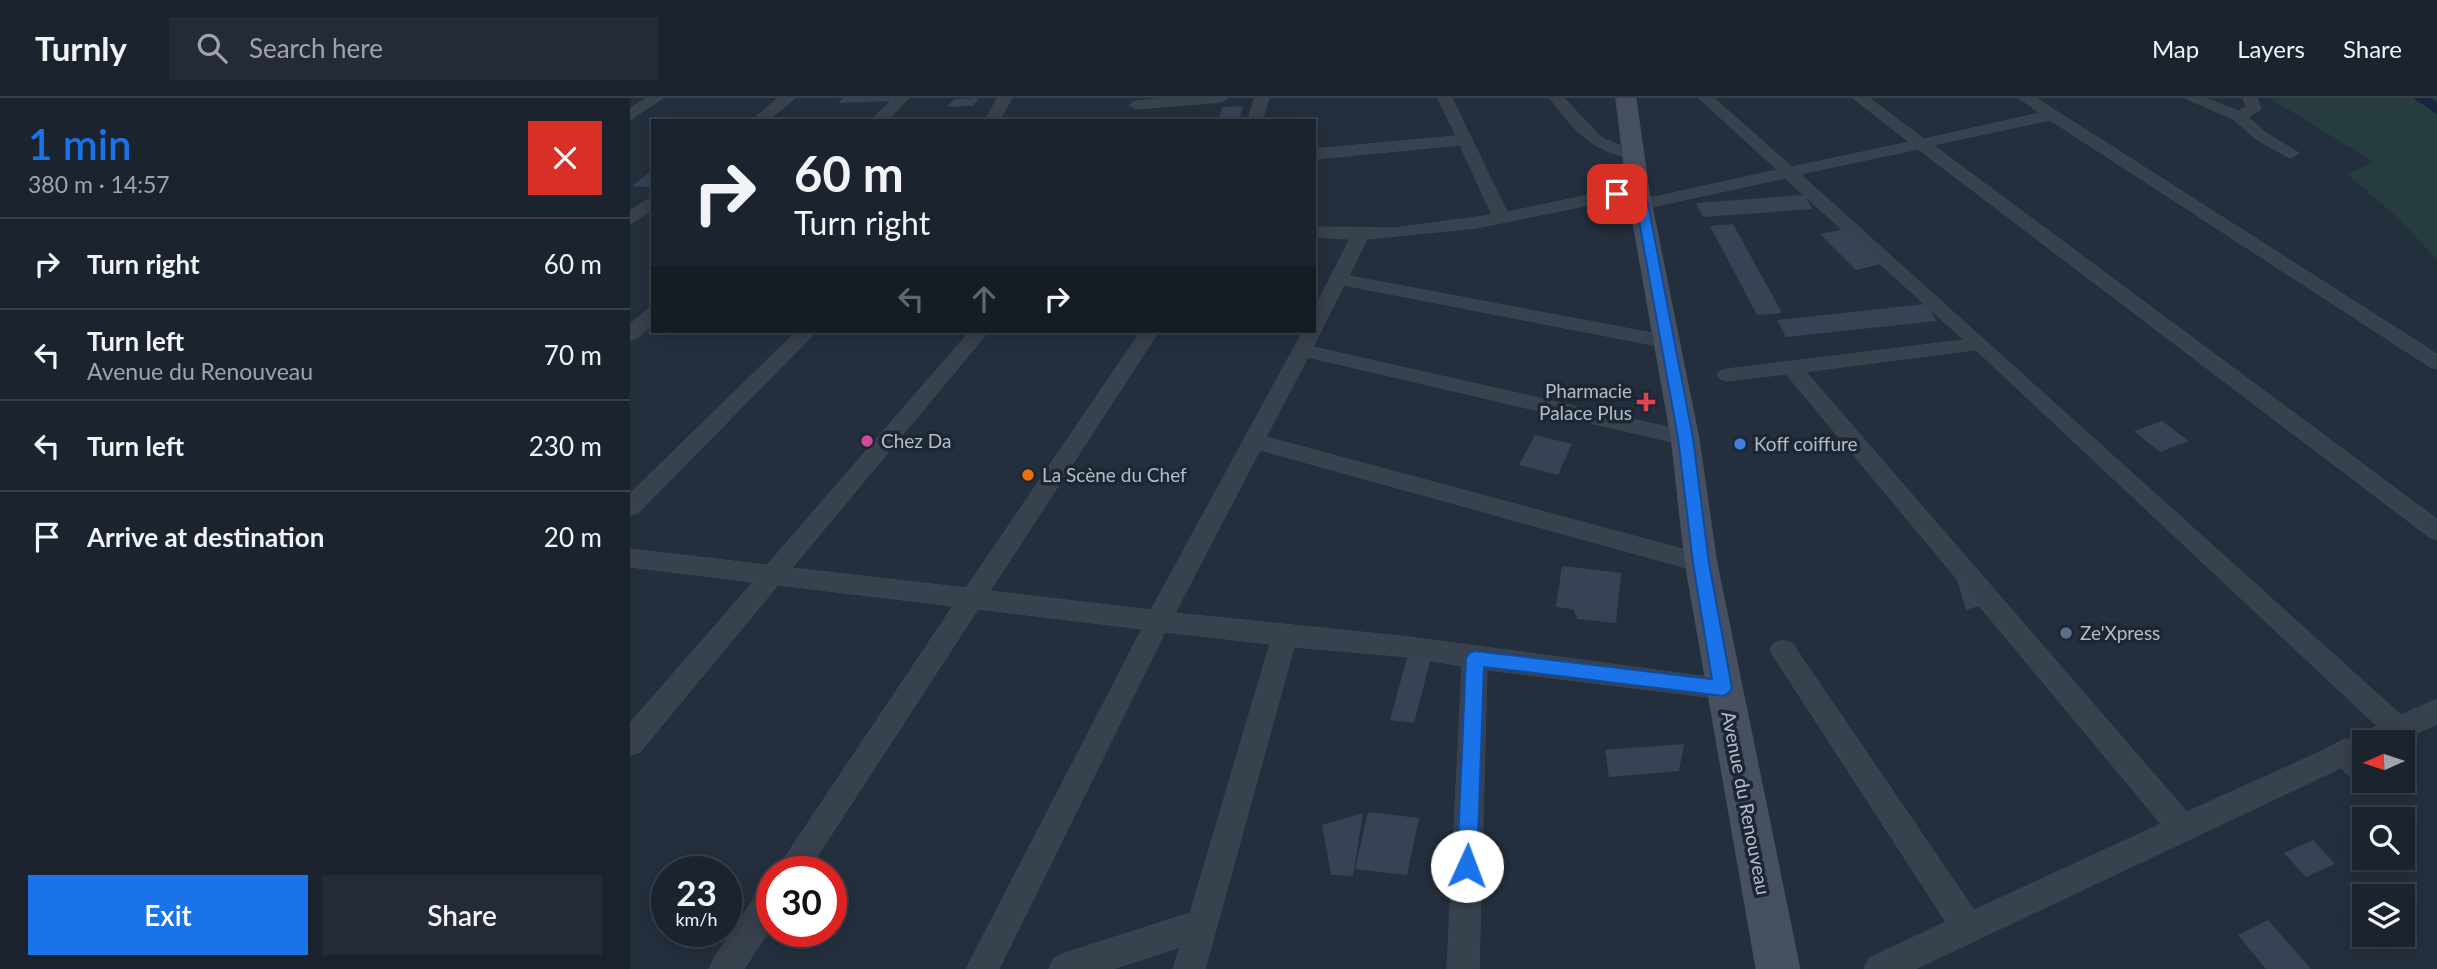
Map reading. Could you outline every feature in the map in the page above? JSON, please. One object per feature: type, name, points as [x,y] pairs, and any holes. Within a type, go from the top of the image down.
[{"type":"main road","name":"Avenue du Renouveau","points":[[1626,98],[1632,154],[1685,438],[1701,563],[1778,969]]},
{"type":"street","points":[[630,116],[656,98]]},
{"type":"street","points":[[761,119],[788,98]]},
{"type":"street","points":[[880,119],[902,98]]},
{"type":"street","points":[[993,119],[1005,98]]},
{"type":"street","points":[[1136,102],[1221,98]]},
{"type":"street","points":[[1256,119],[1262,98]]},
{"type":"street","points":[[1445,98],[1501,216]]},
{"type":"street","points":[[1557,98],[1595,143],[1614,151],[1632,154]]},
{"type":"street","points":[[1706,98],[1980,344],[2398,729],[2437,711]]},
{"type":"street","points":[[1860,98],[2437,531]]},
{"type":"street","points":[[2026,98],[2437,363]]},
{"type":"street","points":[[2192,98],[2238,116],[2261,136],[2291,153]]},
{"type":"street","points":[[2238,116],[2254,109],[2250,98]]},
{"type":"street","points":[[1316,232],[1361,235],[1433,229],[1501,216],[1640,197],[1789,172],[2053,115]]},
{"type":"street","points":[[1316,154],[1465,140]]},
{"type":"street","points":[[630,219],[651,203]]},
{"type":"street","points":[[1316,324],[1361,235]]},
{"type":"street","points":[[1339,279],[1668,342]]},
{"type":"street","points":[[630,334],[651,316]]},
{"type":"street","points":[[630,507],[806,333]]},
{"type":"street","points":[[630,743],[978,333]]},
{"type":"street","points":[[801,856],[1149,333]]},
{"type":"street","points":[[982,969],[1158,621],[1310,336],[1685,438]]},
{"type":"street","points":[[1727,375],[1980,344]]},
{"type":"street","points":[[1791,367],[2183,829]]},
{"type":"street","points":[[1255,441],[1701,563]]},
{"type":"street","points":[[630,558],[1285,636],[1433,650],[1475,659],[1723,688]]},
{"type":"street","points":[[1189,969],[1285,636]]},
{"type":"street","points":[[1783,650],[1968,928]]},
{"type":"street","points":[[1463,969],[1475,659]]},
{"type":"street","points":[[1880,969],[2352,750]]},
{"type":"street","points":[[725,969],[756,923]]},
{"type":"street","points":[[1065,969],[1204,924]]},
{"type":"green space","points":[[2269,98],[2437,98],[2437,260],[2400,220],[2347,174],[2374,162]]},
{"type":"building","points":[[843,98],[895,98],[892,101],[838,103]]},
{"type":"building","points":[[979,98],[973,106],[947,107],[954,99]]},
{"type":"building","points":[[1243,106],[1240,119],[1219,119],[1222,107]]},
{"type":"building","points":[[650,172],[651,172],[651,187],[632,186]]},
{"type":"building","points":[[1804,195],[1813,209],[1703,217],[1696,203]]},
{"type":"building","points":[[1733,224],[1782,313],[1757,315],[1710,226]]},
{"type":"building","points":[[1844,229],[1881,264],[1856,270],[1820,234]]},
{"type":"building","points":[[1926,304],[1937,321],[1786,337],[1777,320]]},
{"type":"building","points":[[2162,421],[2189,441],[2160,452],[2134,431]]},
{"type":"building","points":[[1535,435],[1572,444],[1558,475],[1519,465]]},
{"type":"building","points":[[1562,566],[1621,573],[1616,623],[1578,619],[1573,609],[1556,607]]},
{"type":"building","points":[[1954,570],[1982,605],[1966,610]]},
{"type":"building","points":[[1410,647],[1433,650],[1414,723],[1390,720]]},
{"type":"building","points":[[2345,738],[2352,745],[2352,779],[2321,751]]},
{"type":"building","points":[[1684,744],[1679,771],[1609,777],[1605,750]]},
{"type":"building","points":[[1368,812],[1419,818],[1407,875],[1355,869]]},
{"type":"building","points":[[1363,813],[1353,876],[1331,875],[1322,825]]},
{"type":"building","points":[[2313,840],[2335,864],[2306,877],[2284,853]]},
{"type":"building","points":[[2268,920],[2311,969],[2266,969],[2238,935]]},
{"type":"waterway","points":[[2421,98],[2437,109]]},
{"type":"place","name":"Pharmacie Palace Plus","points":[[1646,402]]},
{"type":"place","name":"Chez Da","points":[[867,441]]},
{"type":"place","name":"Koff coiffure","points":[[1740,444]]},
{"type":"place","name":"La Scène du Chef","points":[[1028,475]]},
{"type":"place","name":"Ze'Xpress","points":[[2066,633]]},
{"type":"route","points":[[1467,866],[1475,659],[1723,688],[1701,563],[1685,438],[1642,204],[1638,190],[1617,194]]}]
